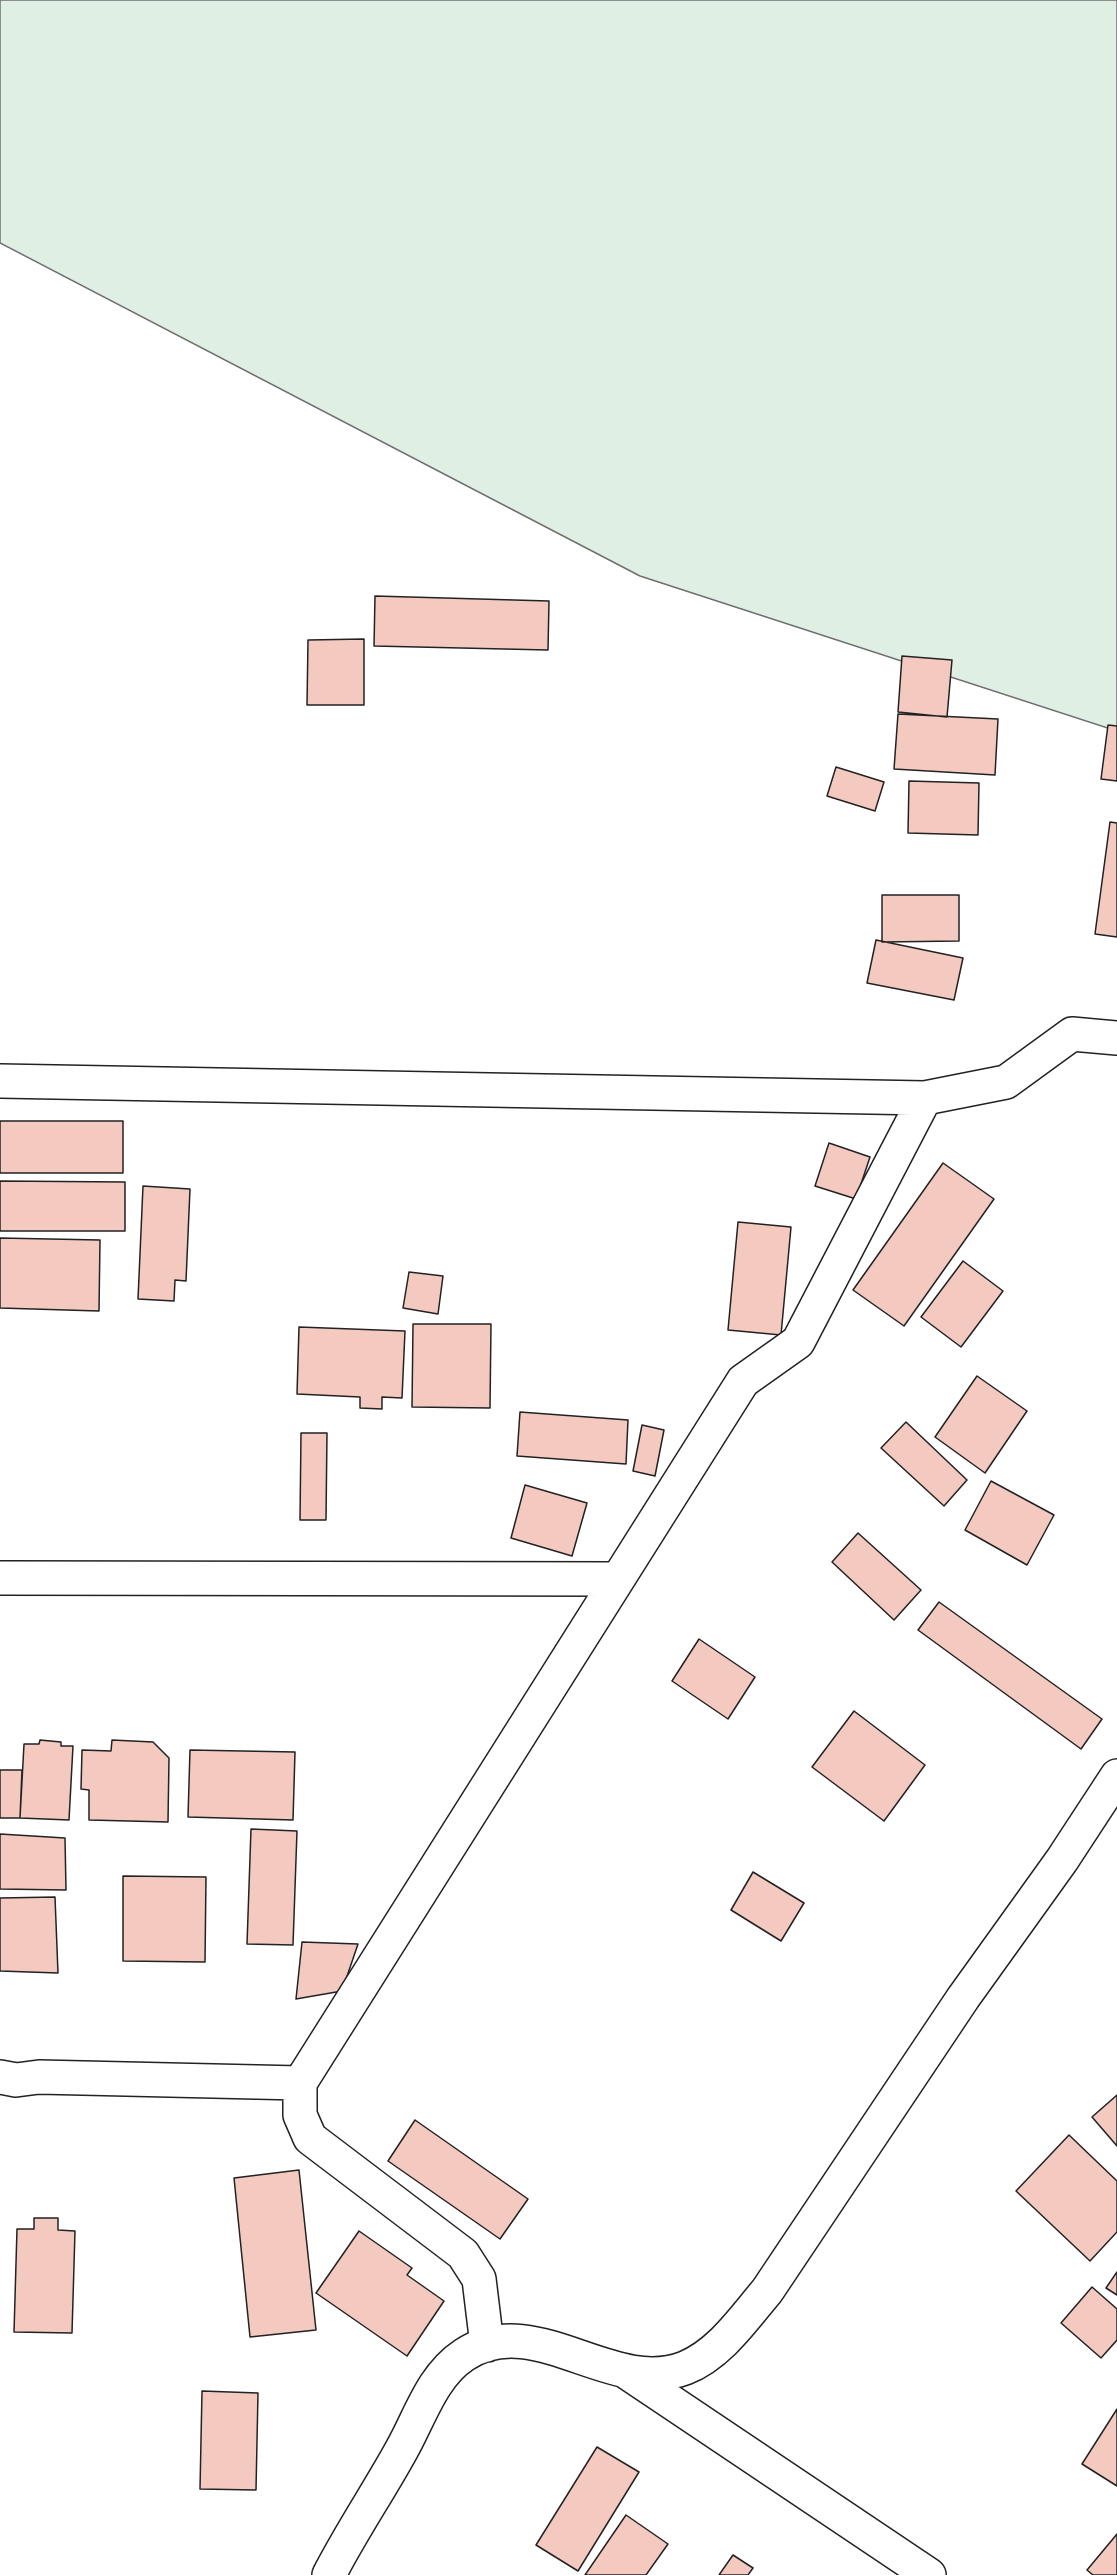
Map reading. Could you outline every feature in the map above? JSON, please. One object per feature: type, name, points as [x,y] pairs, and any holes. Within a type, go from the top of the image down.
[{"type":"street","points":[[0,1081],[925,1098],[1006,1082],[1072,1034],[1117,1038]]},
{"type":"street","points":[[487,2345],[479,2279],[464,2254],[310,2138],[300,2115],[300,2084],[743,1381],[798,1342],[925,1098]]},
{"type":"street","points":[[0,1578],[618,1579]]},
{"type":"street","points":[[625,2371],[658,2373],[684,2368],[730,2336],[768,2291],[930,2046],[1062,1860],[1117,1776]]},
{"type":"street","points":[[0,2077],[16,2080],[39,2077],[300,2084]]},
{"type":"street","points":[[329,2575],[402,2449],[441,2374],[465,2354],[487,2345],[505,2342],[531,2343],[565,2350],[625,2371],[929,2575]]},
{"type":"green space","points":[[0,0],[1117,0],[1117,731],[640,576],[0,243]]},
{"type":"building","points":[[375,596],[549,601],[548,650],[374,646]]},
{"type":"building","points":[[364,639],[364,705],[307,705],[308,640]]},
{"type":"building","points":[[902,656],[952,660],[947,717],[898,712]]},
{"type":"building","points":[[898,714],[998,719],[995,775],[894,769]]},
{"type":"building","points":[[1108,725],[1117,726],[1117,781],[1101,779]]},
{"type":"building","points":[[836,767],[884,782],[875,811],[827,796]]},
{"type":"building","points":[[909,781],[979,783],[978,835],[908,833]]},
{"type":"building","points":[[1110,822],[1117,823],[1117,937],[1095,934]]},
{"type":"building","points":[[882,895],[959,895],[959,941],[882,942]]},
{"type":"building","points":[[876,940],[963,958],[954,1000],[867,983]]},
{"type":"building","points":[[0,1121],[123,1121],[123,1173],[0,1173]]},
{"type":"building","points":[[829,1143],[870,1157],[856,1199],[815,1186]]},
{"type":"building","points":[[943,1163],[994,1199],[904,1326],[853,1290]]},
{"type":"building","points":[[0,1181],[125,1182],[125,1231],[0,1231]]},
{"type":"building","points":[[143,1186],[190,1189],[186,1281],[175,1280],[174,1301],[138,1299]]},
{"type":"building","points":[[738,1222],[791,1227],[781,1335],[728,1330]]},
{"type":"building","points":[[0,1238],[100,1240],[99,1311],[0,1308]]},
{"type":"building","points":[[963,1261],[1003,1291],[961,1347],[921,1317]]},
{"type":"building","points":[[409,1272],[443,1276],[438,1314],[403,1308]]},
{"type":"building","points":[[413,1324],[491,1324],[490,1408],[412,1407]]},
{"type":"building","points":[[299,1327],[405,1331],[402,1398],[382,1397],[382,1409],[360,1408],[360,1397],[297,1394]]},
{"type":"building","points":[[977,1376],[1027,1411],[985,1473],[935,1437]]},
{"type":"building","points":[[520,1412],[628,1420],[626,1464],[517,1456]]},
{"type":"building","points":[[906,1422],[967,1480],[944,1506],[881,1448]]},
{"type":"building","points":[[642,1425],[664,1430],[655,1476],[633,1471]]},
{"type":"building","points":[[301,1433],[327,1433],[326,1520],[300,1520]]},
{"type":"building","points":[[991,1481],[1054,1515],[1027,1565],[965,1530]]},
{"type":"building","points":[[525,1485],[587,1503],[572,1556],[511,1538]]},
{"type":"building","points":[[858,1533],[921,1590],[894,1620],[832,1562]]},
{"type":"building","points":[[939,1602],[1102,1719],[1081,1749],[918,1630]]},
{"type":"building","points":[[699,1639],[755,1677],[728,1719],[672,1681]]},
{"type":"building","points":[[854,1711],[925,1765],[884,1821],[812,1767]]},
{"type":"building","points":[[40,1740],[61,1742],[61,1746],[73,1746],[69,1820],[20,1818],[24,1744],[39,1744]]},
{"type":"building","points":[[112,1740],[153,1742],[169,1758],[168,1822],[89,1820],[89,1790],[81,1789],[82,1750],[111,1751]]},
{"type":"building","points":[[190,1750],[295,1752],[293,1820],[188,1817]]},
{"type":"building","points":[[0,1770],[22,1770],[20,1818],[0,1818]]},
{"type":"building","points":[[251,1829],[297,1831],[293,1945],[247,1944]]},
{"type":"building","points":[[0,1834],[65,1838],[66,1890],[0,1889]]},
{"type":"building","points":[[753,1872],[804,1903],[781,1941],[731,1910]]},
{"type":"building","points":[[123,1876],[206,1877],[205,1962],[123,1961]]},
{"type":"building","points":[[55,1897],[58,1973],[0,1971],[0,1898]]},
{"type":"building","points":[[302,1942],[358,1944],[342,1991],[296,1999]]},
{"type":"building","points":[[1117,2095],[1117,2146],[1092,2117]]},
{"type":"building","points":[[415,2120],[528,2199],[500,2239],[388,2161]]},
{"type":"building","points":[[1069,2135],[1117,2181],[1117,2232],[1090,2261],[1016,2191]]},
{"type":"building","points":[[299,2170],[316,2330],[250,2337],[234,2178]]},
{"type":"building","points":[[34,2218],[58,2218],[58,2230],[75,2231],[72,2333],[14,2332],[17,2229],[34,2229]]},
{"type":"building","points":[[359,2231],[412,2268],[407,2275],[444,2301],[407,2356],[316,2293]]},
{"type":"building","points":[[1117,2272],[1117,2295],[1106,2288]]},
{"type":"building","points":[[1092,2287],[1117,2309],[1117,2340],[1101,2358],[1061,2323]]},
{"type":"building","points":[[202,2391],[258,2393],[256,2490],[200,2489]]},
{"type":"building","points":[[1117,2409],[1117,2486],[1082,2464]]},
{"type":"building","points":[[597,2447],[639,2472],[578,2571],[536,2545]]},
{"type":"building","points":[[626,2515],[668,2544],[646,2575],[585,2575]]},
{"type":"building","points":[[1117,2534],[1117,2575],[1093,2575],[1087,2570]]},
{"type":"building","points":[[733,2555],[753,2568],[748,2575],[719,2575]]}]
